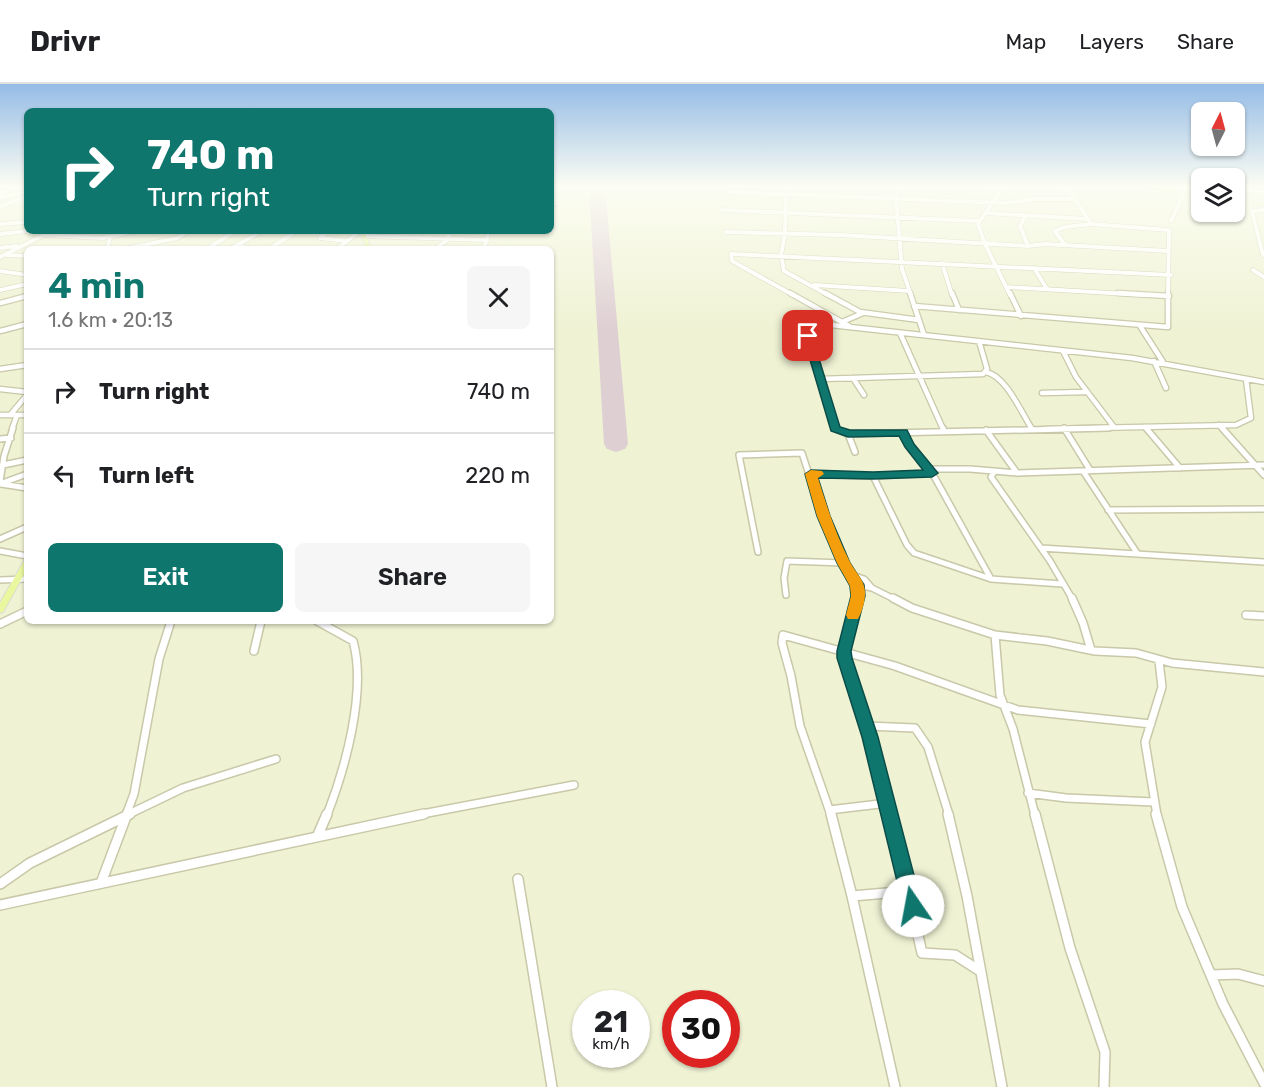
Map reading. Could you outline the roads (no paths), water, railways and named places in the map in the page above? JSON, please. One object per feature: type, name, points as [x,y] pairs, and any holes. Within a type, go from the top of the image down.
[{"type":"main road","points":[[0,610],[4,598],[24,568]]},
{"type":"street","points":[[2,256],[44,235],[110,238],[126,234]]},
{"type":"street","points":[[139,246],[177,238],[184,234]]},
{"type":"street","points":[[212,246],[230,234]]},
{"type":"street","points":[[236,245],[256,234]]},
{"type":"street","points":[[273,246],[292,234]]},
{"type":"street","points":[[324,234],[320,238],[347,241]]},
{"type":"street","points":[[341,246],[360,234]]},
{"type":"street","points":[[374,234],[488,240]]},
{"type":"street","points":[[411,237],[416,234]]},
{"type":"street","points":[[438,246],[449,234]]},
{"type":"street","points":[[485,246],[489,234]]},
{"type":"street","points":[[779,234],[1028,246],[1065,245],[1167,250]]},
{"type":"street","points":[[785,234],[781,255],[784,271],[863,313],[919,320]]},
{"type":"street","points":[[900,234],[903,277],[924,335]]},
{"type":"street","points":[[982,234],[995,266],[1021,316]]},
{"type":"street","points":[[1023,234],[1028,246]]},
{"type":"street","points":[[1057,234],[1065,245]]},
{"type":"street","points":[[914,306],[1168,327],[1171,275],[1167,250],[1169,234]]},
{"type":"street","points":[[1260,234],[1259,242],[1263,255]]},
{"type":"street","points":[[108,246],[110,238]]},
{"type":"street","points":[[236,245],[240,246]]},
{"type":"street","points":[[0,248],[23,246]]},
{"type":"street","points":[[852,328],[732,261],[729,257],[731,254],[781,255],[1171,275]]},
{"type":"street","points":[[2,256],[24,256]]},
{"type":"street","points":[[942,263],[945,278],[959,310]]},
{"type":"street","points":[[1034,268],[1047,290]]},
{"type":"street","points":[[1253,270],[1264,277]]},
{"type":"street","points":[[0,271],[24,274]]},
{"type":"street","points":[[0,290],[24,285]]},
{"type":"street","points":[[810,285],[909,291]]},
{"type":"street","points":[[1006,287],[1170,296]]},
{"type":"street","points":[[0,303],[24,297]]},
{"type":"street","points":[[842,322],[863,313]]},
{"type":"street","points":[[1246,379],[1251,418],[1236,425],[848,434],[835,429],[806,328],[814,324],[1163,362],[1264,382]]},
{"type":"street","points":[[0,332],[24,325]]},
{"type":"street","points":[[1140,326],[1163,362]]},
{"type":"street","points":[[900,333],[944,431]]},
{"type":"street","points":[[979,341],[986,372]]},
{"type":"street","points":[[1063,351],[1086,392],[1114,427]]},
{"type":"street","points":[[1154,361],[1166,388]]},
{"type":"street","points":[[0,369],[24,365]]},
{"type":"street","points":[[820,379],[918,377],[986,372],[995,374],[1004,383],[1032,429]]},
{"type":"street","points":[[853,378],[864,395]]},
{"type":"street","points":[[0,389],[24,393]]},
{"type":"street","points":[[1042,393],[1086,392]]},
{"type":"street","points":[[0,483],[14,415],[24,398]]},
{"type":"street","points":[[0,415],[24,415]]},
{"type":"street","points":[[1219,425],[1264,475]]},
{"type":"street","points":[[1145,427],[1180,468]]},
{"type":"street","points":[[1064,428],[1108,510],[1137,553]]},
{"type":"street","points":[[986,430],[1017,473]]},
{"type":"street","points":[[903,433],[909,445],[930,471],[991,579]]},
{"type":"street","points":[[848,434],[855,452]]},
{"type":"street","points":[[0,438],[11,438]]},
{"type":"street","points":[[758,552],[739,455],[802,453],[824,516],[844,563],[857,585],[858,596],[844,651],[888,803],[910,891],[922,952],[956,955],[980,971]]},
{"type":"street","points":[[3,465],[24,461]]},
{"type":"street","points":[[811,474],[873,476],[970,469],[1017,473],[1264,465]]},
{"type":"street","points":[[994,472],[991,477],[1041,548],[1080,614],[1091,650]]},
{"type":"street","points":[[0,483],[24,475]]},
{"type":"street","points":[[873,476],[907,545],[914,553],[991,579],[1062,584]]},
{"type":"street","points":[[0,483],[24,487]]},
{"type":"street","points":[[1108,510],[1264,509]]},
{"type":"street","points":[[0,539],[24,528]]},
{"type":"street","points":[[1041,548],[1264,562]]},
{"type":"street","points":[[0,551],[24,555]]},
{"type":"street","points":[[786,594],[784,578],[787,561],[844,563]]},
{"type":"street","points":[[852,574],[864,579],[872,588]]},
{"type":"street","points":[[0,580],[24,579]]},
{"type":"street","points":[[857,585],[872,588],[912,608],[995,635],[1047,641],[1091,650],[1136,653],[1159,661],[1264,672]]},
{"type":"street","points":[[0,624],[24,612]]},
{"type":"street","points":[[1246,615],[1264,616]]},
{"type":"street","points":[[101,883],[126,818],[141,764],[159,659],[170,624]]},
{"type":"street","points":[[254,651],[260,624]]},
{"type":"street","points":[[317,837],[340,782],[355,704],[356,650],[353,641],[322,624]]},
{"type":"street","points":[[895,1087],[852,896],[829,810],[801,726],[781,639],[787,635],[895,666],[1018,710],[1151,724]]},
{"type":"street","points":[[995,635],[996,664],[1004,704],[1013,729],[1028,793],[1080,982],[1105,1052],[1104,1087]]},
{"type":"street","points":[[1159,661],[1161,687],[1145,742],[1153,802],[1182,907],[1231,1021],[1264,1083]]},
{"type":"street","points":[[867,726],[915,728],[920,731],[932,754],[953,826],[1002,1087]]},
{"type":"street","points":[[0,884],[30,863],[126,818],[183,788],[276,759]]},
{"type":"street","points":[[0,905],[574,784]]},
{"type":"street","points":[[1028,793],[1066,798],[1153,802]]},
{"type":"street","points":[[829,810],[888,803]]},
{"type":"street","points":[[518,879],[552,1087]]},
{"type":"street","points":[[852,896],[910,891]]},
{"type":"street","points":[[1211,975],[1226,972],[1245,974],[1264,981]]}]
